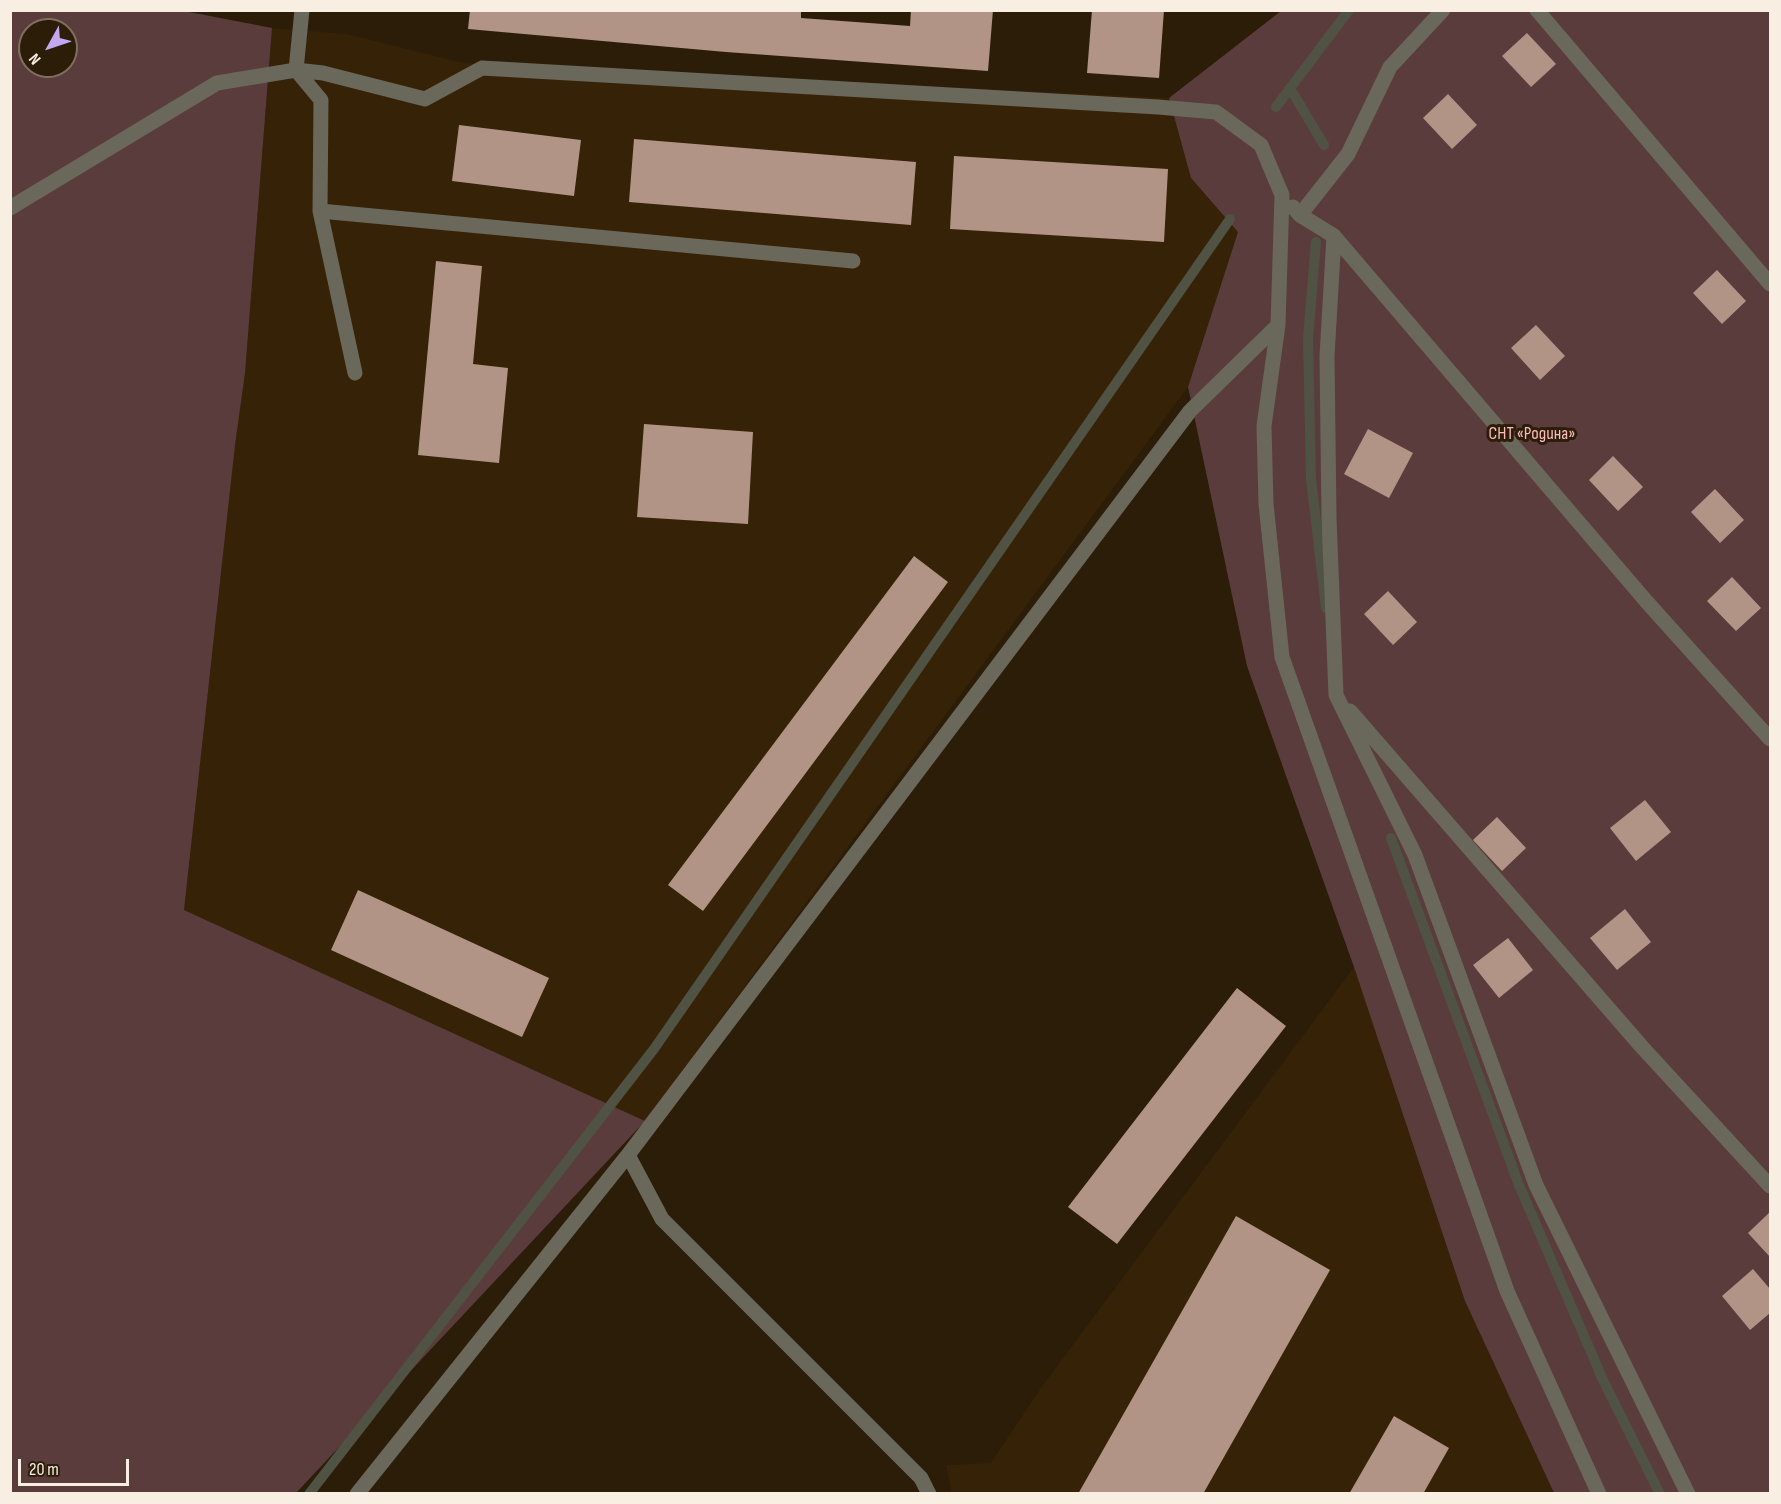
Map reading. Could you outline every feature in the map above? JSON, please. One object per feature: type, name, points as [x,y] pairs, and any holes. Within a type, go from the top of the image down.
[{"type":"street","points":[[302,10],[296,70],[321,100],[320,211],[355,373]]},
{"type":"street","points":[[1300,214],[1348,154],[1390,67],[1443,10]]},
{"type":"street","points":[[1537,10],[1770,284]]},
{"type":"street","points":[[10,208],[217,83],[296,70],[323,74],[425,99],[482,68],[1216,112],[1262,145],[1282,195],[1300,214],[1334,236],[1646,601],[1770,739]]},
{"type":"street","points":[[1282,195],[1278,325],[1264,426],[1266,504],[1282,657],[1507,1291],[1595,1492]]},
{"type":"street","points":[[320,211],[853,261]]},
{"type":"street","points":[[1334,236],[1327,356],[1329,518],[1336,695],[1415,855],[1536,1185],[1688,1494]]},
{"type":"street","points":[[357,1494],[628,1155],[1190,411],[1278,325]]},
{"type":"street","points":[[1336,695],[1642,1047],[1770,1186]]},
{"type":"street","points":[[628,1155],[662,1219],[921,1478],[929,1494]]},
{"type":"shaded area","points":[[272,28],[347,34],[463,63],[1169,98],[1191,178],[1238,232],[1188,387],[645,1121],[184,910],[235,445],[245,373]]},
{"type":"shaded area","points":[[1354,967],[1465,1301],[1554,1493],[952,1494],[946,1465],[991,1463],[1043,1385]]},
{"type":"green space","points":[[10,11],[184,11],[272,28],[245,373],[235,445],[184,910],[645,1121],[296,1493],[11,1493]]},
{"type":"green space","name":"СНТ «Родина»","points":[[1281,11],[1770,11],[1770,1493],[1554,1493],[1465,1301],[1354,967],[1247,666],[1188,387],[1238,232],[1191,178],[1169,98]]},
{"type":"building","points":[[470,10],[801,10],[801,18],[910,26],[911,10],[993,10],[988,71],[726,52],[468,29]]},
{"type":"building","points":[[1092,10],[1164,10],[1159,78],[1087,73]]},
{"type":"building","points":[[1527,33],[1556,64],[1531,87],[1502,56]]},
{"type":"building","points":[[1448,94],[1477,125],[1452,149],[1423,118]]},
{"type":"building","points":[[459,125],[581,140],[574,196],[452,181]]},
{"type":"building","points":[[634,139],[916,162],[911,225],[629,202]]},
{"type":"building","points":[[954,156],[1168,169],[1164,242],[950,229]]},
{"type":"building","points":[[436,261],[482,266],[473,364],[508,368],[499,463],[418,455]]},
{"type":"building","points":[[1717,270],[1746,301],[1722,324],[1693,293]]},
{"type":"building","points":[[1536,325],[1565,356],[1540,380],[1511,348]]},
{"type":"building","points":[[644,424],[753,432],[748,524],[637,517]]},
{"type":"building","points":[[1368,429],[1413,453],[1389,498],[1344,474]]},
{"type":"building","points":[[1613,456],[1643,487],[1618,511],[1589,480]]},
{"type":"building","points":[[1715,489],[1744,520],[1720,543],[1691,512]]},
{"type":"building","points":[[914,556],[948,582],[703,911],[668,885]]},
{"type":"building","points":[[1732,577],[1761,608],[1736,631],[1707,601]]},
{"type":"building","points":[[1388,591],[1417,622],[1393,645],[1364,614]]},
{"type":"building","points":[[1645,800],[1671,832],[1636,861],[1610,828]]},
{"type":"building","points":[[1497,817],[1526,848],[1502,871],[1473,840]]},
{"type":"building","points":[[358,890],[549,978],[522,1037],[331,950]]},
{"type":"building","points":[[1625,909],[1651,942],[1617,970],[1590,938]]},
{"type":"building","points":[[1508,938],[1533,970],[1499,998],[1473,965]]},
{"type":"building","points":[[1237,988],[1286,1026],[1117,1244],[1068,1207]]},
{"type":"building","points":[[1770,1212],[1770,1257],[1748,1233]]},
{"type":"building","points":[[1236,1216],[1330,1270],[1203,1494],[1078,1494]]},
{"type":"building","points":[[1753,1269],[1770,1289],[1770,1313],[1750,1330],[1722,1296]]},
{"type":"building","points":[[1394,1416],[1449,1448],[1423,1494],[1349,1494]]},
{"type":"waterway","points":[[1276,107],[1349,10]]},
{"type":"waterway","points":[[1290,88],[1324,145]]},
{"type":"waterway","points":[[309,1494],[654,1049],[1230,219]]},
{"type":"waterway","points":[[1316,242],[1308,338],[1311,479],[1326,608]]},
{"type":"waterway","points":[[1391,838],[1519,1185],[1603,1380],[1660,1494]]}]
